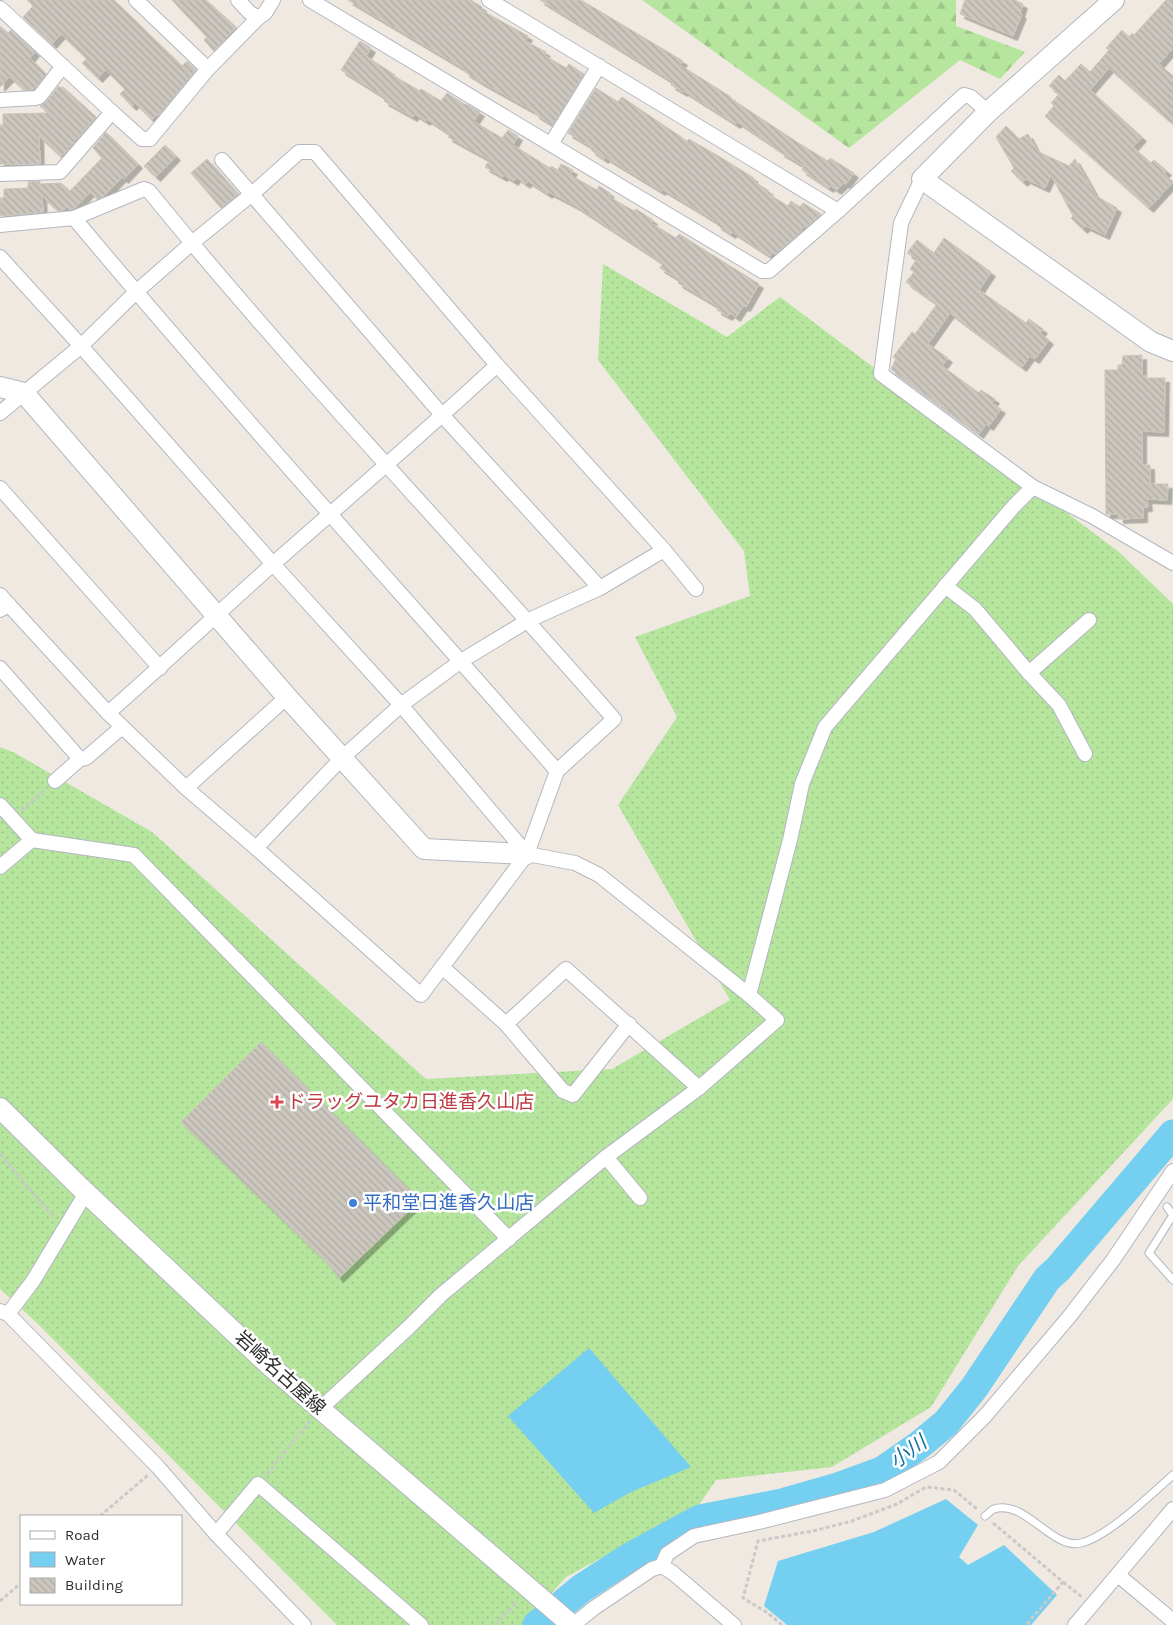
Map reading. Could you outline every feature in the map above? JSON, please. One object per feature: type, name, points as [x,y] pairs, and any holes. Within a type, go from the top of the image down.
[{"type":"street","points":[[136,0],[208,69]]},
{"type":"street","points":[[238,0],[249,12],[258,18]]},
{"type":"street","points":[[0,8],[142,139],[150,139],[208,69],[265,12],[273,0]]},
{"type":"street","points":[[310,0],[762,271],[769,271],[838,211],[964,95],[971,97],[988,112]]},
{"type":"street","points":[[489,0],[838,211]]},
{"type":"street","points":[[1114,0],[988,112],[922,179],[901,223],[881,374],[1033,487],[1092,516],[1173,563]]},
{"type":"street","points":[[0,100],[35,98],[39,96],[63,66]]},
{"type":"street","points":[[551,144],[599,66]]},
{"type":"street","points":[[0,174],[60,172],[112,112]]},
{"type":"street","points":[[0,414],[81,346],[136,292],[299,152],[315,152],[497,365],[696,588]]},
{"type":"street","points":[[222,160],[443,416],[600,588]]},
{"type":"street","points":[[922,179],[1151,342],[1173,351]]},
{"type":"street","points":[[0,225],[74,218],[144,189],[149,191],[386,465],[529,620],[614,719],[558,771],[527,854],[421,995],[186,788],[108,713],[3,603]]},
{"type":"street","points":[[74,218],[330,515],[558,771]]},
{"type":"street","points":[[0,257],[273,564],[402,705],[527,854]]},
{"type":"street","points":[[108,713],[273,564],[443,416],[497,365]]},
{"type":"street","points":[[0,387],[24,393],[287,697],[424,849],[527,854],[575,863],[599,875],[749,995],[777,1020],[699,1088],[606,1158],[441,1295],[408,1328],[320,1408]]},
{"type":"street","points":[[749,995],[790,840],[802,784],[825,727],[1013,507],[1033,487]]},
{"type":"street","points":[[0,488],[160,668]]},
{"type":"street","points":[[256,848],[342,758],[402,705],[461,661],[529,620],[600,588],[664,550]]},
{"type":"street","points":[[945,586],[975,609],[1029,673],[1059,705],[1085,754]]},
{"type":"street","points":[[1029,673],[1089,620]]},
{"type":"street","points":[[0,668],[80,758]]},
{"type":"street","points":[[186,788],[287,697]]},
{"type":"street","points":[[55,781],[80,758],[86,758],[122,727]]},
{"type":"street","points":[[0,805],[32,840],[134,855],[509,1239]]},
{"type":"street","points":[[0,867],[32,840]]},
{"type":"street","points":[[442,967],[506,1024],[563,1091],[573,1095],[629,1024]]},
{"type":"street","points":[[506,1024],[566,969],[699,1088]]},
{"type":"street","name":"岩崎名古屋線","points":[[0,1108],[86,1193],[270,1365],[569,1622]]},
{"type":"street","points":[[606,1158],[640,1198]]},
{"type":"street","points":[[662,1566],[667,1554],[694,1536],[759,1522],[885,1490],[939,1462],[985,1416],[1069,1317],[1113,1260],[1173,1171]]},
{"type":"street","points":[[86,1193],[33,1281],[4,1313],[158,1467],[216,1534],[304,1625]]},
{"type":"street","points":[[216,1534],[258,1484],[421,1625]]},
{"type":"street","points":[[1075,1625],[1173,1509]]},
{"type":"street","points":[[569,1622],[594,1608],[652,1569],[662,1566],[673,1573],[734,1625]]},
{"type":"street","points":[[1118,1575],[1173,1621]]},
{"type":"lane","points":[[1167,1207],[1173,1215],[1148,1253],[1173,1280]]},
{"type":"lane","points":[[985,1516],[995,1509],[1011,1509],[1027,1516],[1046,1531],[1063,1540],[1079,1543],[1098,1537],[1173,1475]]},
{"type":"path","points":[[12,817],[55,781]]},
{"type":"path","points":[[0,1154],[64,1230]]},
{"type":"path","points":[[258,1484],[320,1408]]},
{"type":"path","points":[[101,1515],[158,1467]]},
{"type":"path","points":[[782,1625],[768,1613],[744,1598],[758,1541],[813,1531],[852,1521],[897,1504],[926,1487],[954,1490],[1092,1606]]},
{"type":"path","points":[[1026,1625],[1063,1582]]},
{"type":"path","points":[[0,1601],[20,1584]]},
{"type":"path","points":[[495,1625],[534,1592]]},
{"type":"green space","points":[[642,0],[956,0],[956,26],[1025,52],[1000,79],[960,60],[849,148]]},
{"type":"green space","points":[[603,264],[727,337],[780,297],[1119,552],[1173,604],[1173,1099],[1018,1266],[931,1407],[832,1467],[716,1480],[699,1505],[566,1577],[523,1625],[337,1625],[39,1325],[0,1289],[0,747],[15,753],[152,832],[426,1079],[612,1069],[730,1000],[618,805],[677,717],[635,637],[750,596],[744,551],[598,360]]},
{"type":"water","points":[[589,1348],[691,1467],[631,1492],[594,1513],[508,1416]]},
{"type":"water","points":[[946,1499],[978,1525],[959,1557],[968,1565],[1004,1545],[1057,1595],[1031,1625],[787,1625],[764,1606],[778,1561],[874,1532]]},
{"type":"building","points":[[27,0],[114,0],[182,66],[187,61],[196,70],[158,116],[152,120],[135,103],[132,106],[120,94],[125,89],[106,70],[98,78],[82,63],[87,59],[61,34],[52,44],[23,17],[33,6]]},
{"type":"building","points":[[172,0],[206,0],[236,27],[214,51],[204,40],[207,37]]},
{"type":"building","points":[[348,0],[471,0],[482,7],[481,10],[528,36],[525,41],[546,52],[544,55],[566,68],[569,64],[584,74],[553,125],[535,114],[535,112],[481,82],[465,72],[466,70]]},
{"type":"building","points":[[540,0],[581,0],[683,61],[680,65],[797,142],[828,161],[830,158],[854,173],[846,184],[844,183],[837,190],[831,186],[829,188],[802,170],[804,166],[780,152],[738,122],[736,124],[684,91],[671,85],[673,82]]},
{"type":"building","points":[[965,0],[1015,0],[1023,4],[1020,13],[1022,14],[1013,36],[960,14]]},
{"type":"building","points":[[1166,0],[1173,0],[1173,48],[1159,64],[1173,76],[1173,124],[1109,68],[1090,90],[1142,137],[1133,147],[1151,163],[1154,160],[1167,171],[1164,174],[1173,182],[1149,208],[1045,116],[1054,106],[1051,103],[1059,94],[1049,86],[1059,75],[1065,81],[1081,64],[1090,72],[1109,50],[1106,48],[1122,30],[1129,37],[1132,33],[1134,35]]},
{"type":"building","points":[[0,26],[8,33],[11,30],[35,52],[30,58],[46,74],[34,89],[24,90],[10,77],[0,87]]},
{"type":"building","points":[[360,41],[371,48],[366,56],[394,76],[441,101],[447,93],[480,112],[474,121],[480,125],[502,138],[508,130],[518,136],[513,145],[550,168],[551,166],[558,170],[561,164],[573,170],[570,175],[597,190],[599,186],[610,193],[608,196],[634,211],[636,209],[653,220],[651,223],[676,238],[679,234],[759,284],[746,307],[743,306],[736,317],[730,313],[728,316],[717,310],[719,307],[678,283],[680,280],[660,268],[663,263],[576,206],[549,192],[548,194],[528,181],[526,184],[516,177],[514,181],[504,175],[503,177],[485,167],[490,160],[448,137],[450,134],[427,119],[426,121],[415,114],[413,117],[384,101],[386,98],[341,70]]},
{"type":"building","points":[[59,86],[63,87],[96,117],[61,157],[39,136],[40,164],[0,164],[0,125],[3,125],[3,114],[48,113],[40,106],[46,102]]},
{"type":"building","points":[[596,88],[618,102],[622,97],[687,141],[689,139],[720,157],[754,178],[752,180],[769,191],[767,193],[788,206],[791,201],[800,207],[803,203],[821,214],[806,227],[804,226],[799,234],[775,254],[772,252],[770,256],[733,232],[731,234],[717,225],[718,223],[662,189],[661,191],[605,157],[604,159],[591,150],[592,147],[568,133]]},
{"type":"building","points":[[1006,126],[1019,139],[1028,134],[1036,149],[1041,153],[1069,166],[1075,159],[1096,196],[1117,208],[1105,235],[1086,226],[1083,229],[1071,218],[1073,216],[1051,175],[1045,188],[1026,179],[1023,182],[1011,171],[1014,168],[996,137]]},
{"type":"building","points":[[106,132],[138,164],[124,179],[122,177],[103,197],[97,199],[90,192],[75,208],[70,210],[67,207],[64,210],[58,211],[42,196],[43,212],[0,216],[0,198],[4,198],[4,189],[28,188],[28,182],[40,181],[40,184],[61,183],[70,191],[102,158],[93,148]]},
{"type":"building","points":[[165,145],[176,156],[156,177],[144,166]]},
{"type":"building","points":[[207,159],[238,194],[221,208],[191,173]]},
{"type":"building","points":[[944,238],[991,272],[979,290],[1026,323],[1029,319],[1043,329],[1040,333],[1049,340],[1035,359],[1030,356],[1022,367],[950,313],[928,344],[948,358],[942,366],[979,393],[981,390],[995,399],[992,403],[1001,409],[989,426],[986,424],[979,434],[891,369],[896,359],[893,357],[912,332],[915,334],[937,304],[906,282],[914,272],[910,269],[917,259],[907,253],[917,240],[934,253]]},
{"type":"building","points":[[1142,355],[1142,376],[1146,376],[1146,378],[1165,378],[1164,432],[1142,431],[1142,465],[1150,465],[1150,484],[1168,484],[1167,500],[1147,499],[1148,507],[1143,507],[1143,518],[1119,519],[1119,514],[1106,514],[1105,370],[1118,370],[1118,365],[1122,365],[1123,356]]},
{"type":"building","points":[[261,1042],[420,1200],[339,1278],[326,1262],[181,1122]]},
{"type":"waterway","name":"小川","points":[[537,1625],[582,1588],[630,1557],[700,1519],[782,1503],[838,1487],[882,1471],[918,1446],[946,1423],[974,1388],[1047,1279],[1058,1269],[1173,1134]]},
{"type":"place","name":"ドラッグユタカ日進香久山店","points":[[277,1102]]},
{"type":"place","name":"平和堂日進香久山店","points":[[353,1203]]}]
